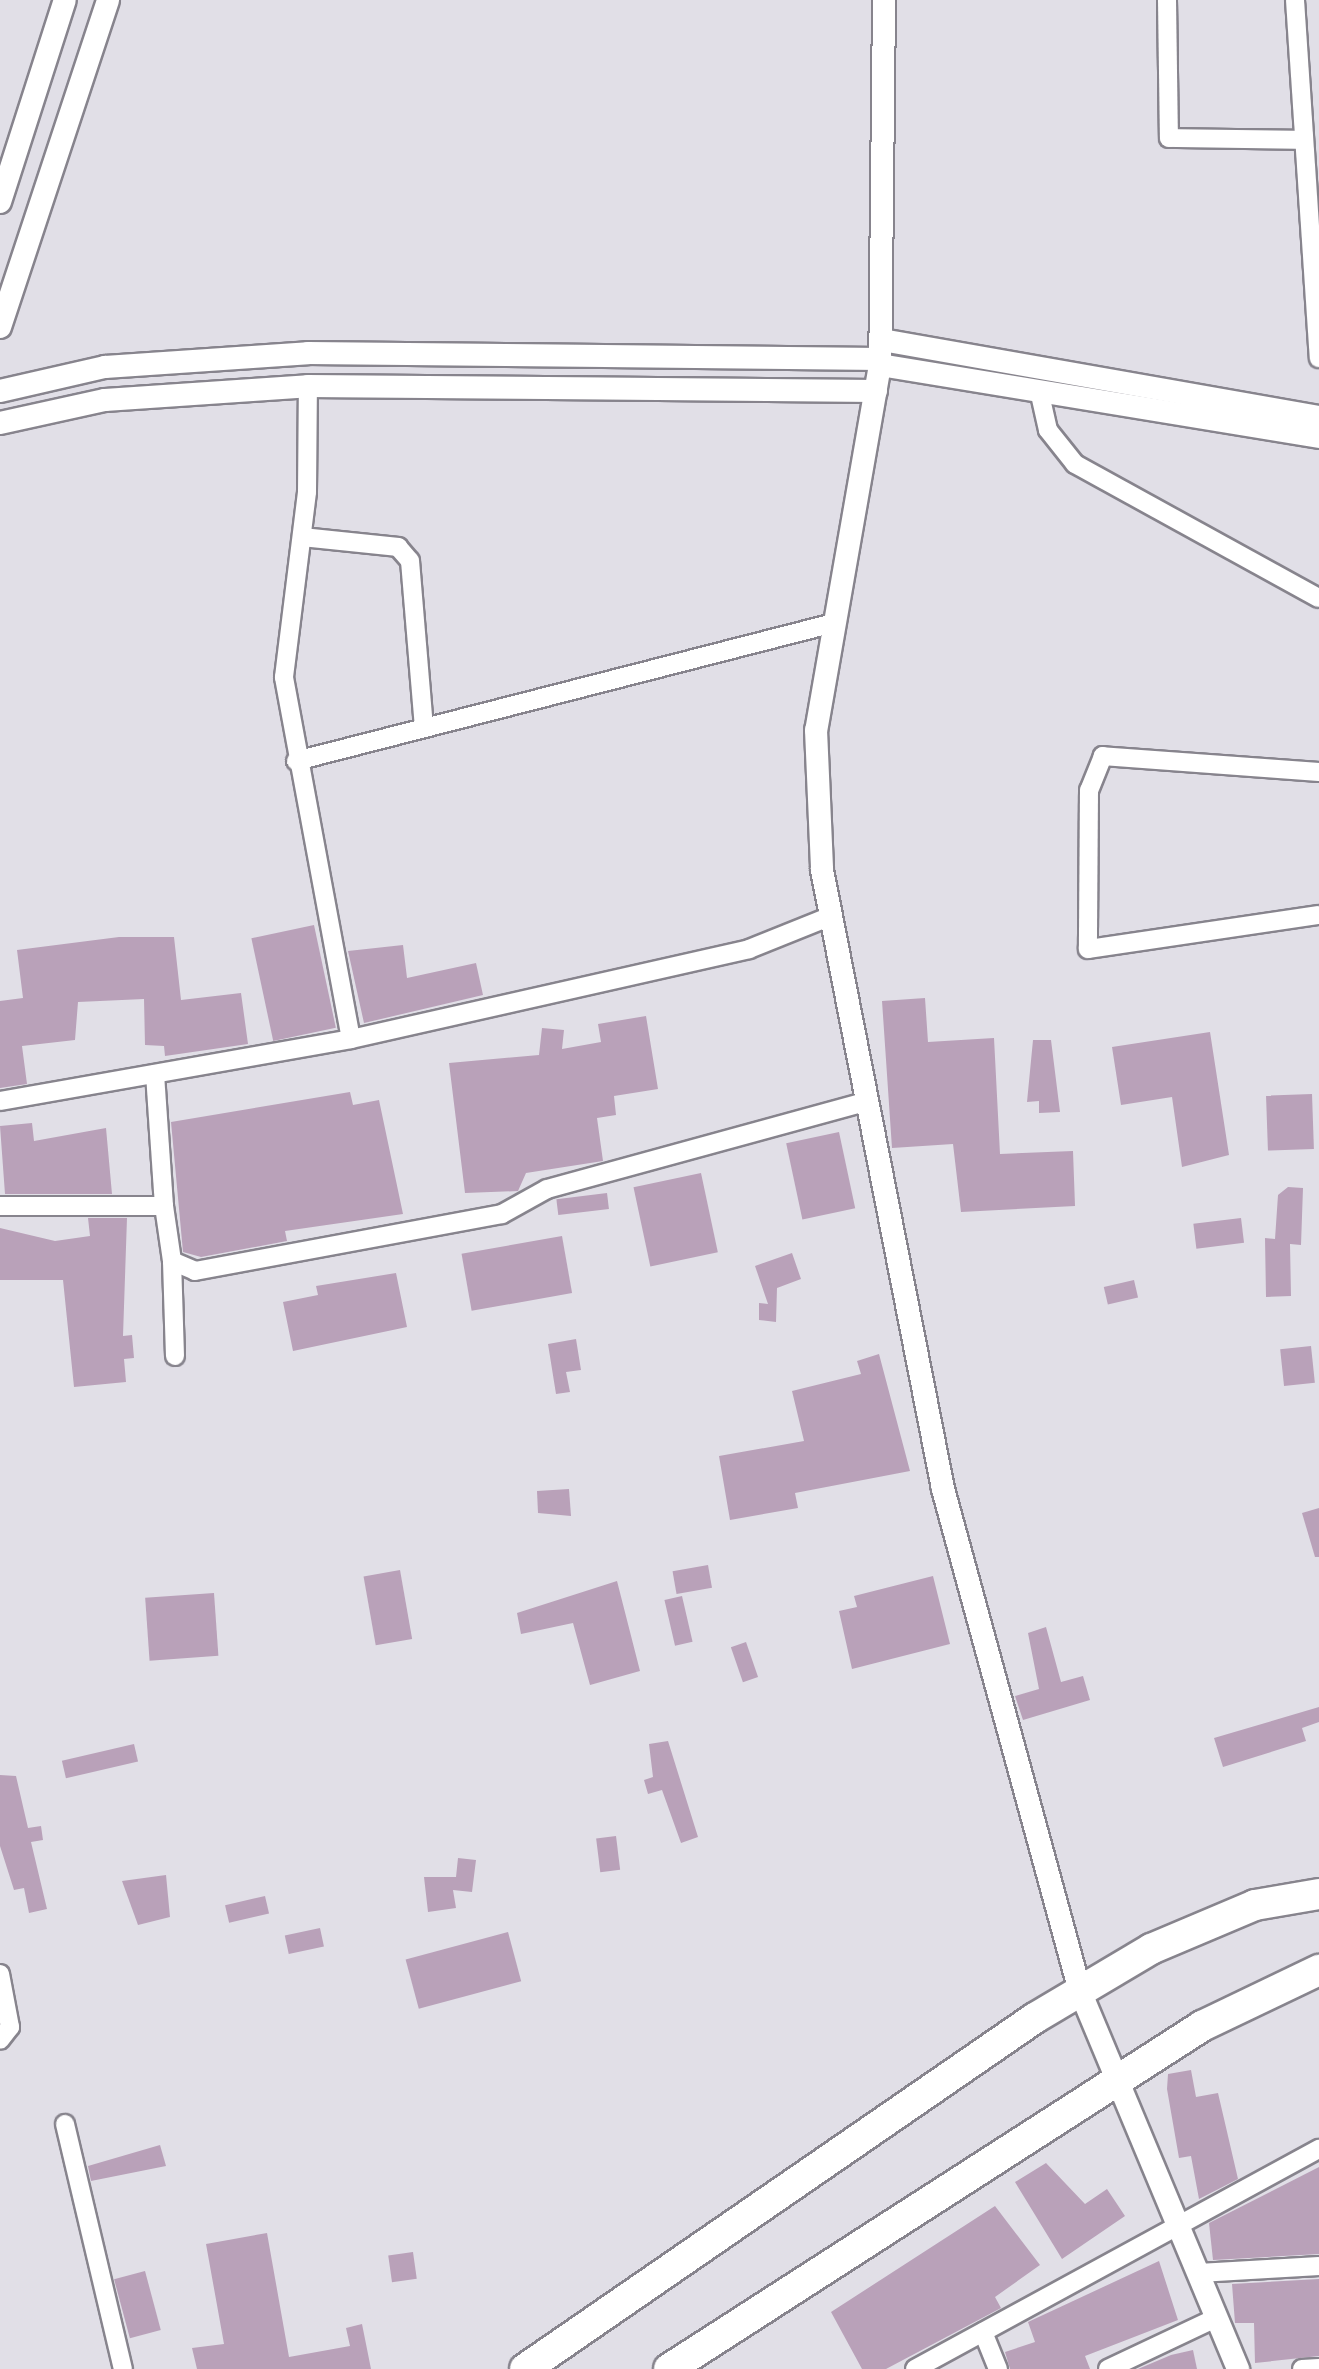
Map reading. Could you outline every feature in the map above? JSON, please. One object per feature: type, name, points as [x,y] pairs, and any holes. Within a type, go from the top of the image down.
[{"type":"main road","points":[[525,2369],[1080,1991],[1256,1906],[1319,1894]]},
{"type":"main road","points":[[670,2369],[705,2360],[1119,2078],[1319,1970]]},
{"type":"street","points":[[0,202],[65,0]]},
{"type":"street","points":[[0,327],[108,0]]},
{"type":"street","points":[[884,0],[881,354],[834,623],[814,792],[830,916],[943,1489],[1080,1991],[1181,2224],[1238,2369]]},
{"type":"street","points":[[1167,0],[1169,138],[1304,140]]},
{"type":"street","points":[[1295,0],[1319,358]]},
{"type":"street","points":[[0,391],[104,368],[308,353],[881,354],[1319,417]]},
{"type":"street","points":[[881,354],[1039,390],[1319,437]]},
{"type":"street","points":[[0,423],[138,396],[308,386],[876,391]]},
{"type":"street","points":[[308,386],[302,537],[284,677],[296,761],[352,1039]]},
{"type":"street","points":[[1039,390],[1048,430],[1075,464],[1319,598]]},
{"type":"street","points":[[302,537],[398,547],[410,562],[424,727]]},
{"type":"street","points":[[296,761],[834,623]]},
{"type":"street","points":[[1319,772],[1102,756],[1090,790],[1088,949],[1319,915]]},
{"type":"street","points":[[0,1101],[352,1039],[749,950],[830,916]]},
{"type":"street","points":[[155,1074],[172,1261],[175,1356]]},
{"type":"street","points":[[172,1261],[196,1271],[502,1214],[546,1189],[866,1102]]},
{"type":"street","points":[[0,1206],[164,1206]]},
{"type":"street","points":[[0,1974],[10,2027],[0,2040]]},
{"type":"street","points":[[65,2124],[123,2369]]},
{"type":"street","points":[[915,2369],[1319,2149]]},
{"type":"street","points":[[1199,2273],[1319,2266]]},
{"type":"street","points":[[1108,2369],[1216,2318]]},
{"type":"street","points":[[983,2332],[998,2369]]},
{"type":"street","points":[[1302,2369],[1319,2368]]},
{"type":"building","points":[[314,925],[336,1028],[273,1041],[251,938]]},
{"type":"building","points":[[119,937],[174,937],[181,1000],[241,993],[248,1044],[165,1056],[164,1046],[145,1045],[144,999],[78,1002],[75,1040],[22,1046],[27,1084],[0,1088],[0,1001],[23,998],[17,950]]},
{"type":"building","points":[[403,945],[407,978],[476,963],[483,995],[364,1023],[348,951]]},
{"type":"building","points":[[925,998],[928,1042],[994,1038],[1000,1154],[1073,1151],[1075,1206],[961,1212],[953,1144],[892,1148],[882,1001]]},
{"type":"building","points":[[646,1016],[658,1089],[614,1096],[616,1115],[597,1118],[603,1161],[526,1173],[518,1191],[465,1193],[449,1063],[539,1055],[542,1028],[564,1030],[562,1049],[601,1042],[598,1024]]},
{"type":"building","points":[[1210,1032],[1229,1155],[1182,1167],[1172,1097],[1121,1105],[1112,1047]]},
{"type":"building","points":[[1033,1040],[1051,1040],[1060,1112],[1039,1113],[1039,1101],[1027,1102]]},
{"type":"building","points":[[350,1092],[353,1105],[379,1100],[403,1214],[285,1231],[287,1241],[201,1257],[183,1252],[171,1122]]},
{"type":"building","points":[[1312,1094],[1314,1149],[1268,1151],[1266,1096]]},
{"type":"building","points":[[32,1123],[34,1141],[106,1128],[112,1194],[5,1194],[0,1126]]},
{"type":"building","points":[[839,1132],[855,1208],[802,1220],[786,1143]]},
{"type":"building","points":[[701,1173],[718,1252],[650,1267],[634,1187]]},
{"type":"building","points":[[1288,1187],[1303,1188],[1301,1245],[1290,1244],[1291,1296],[1266,1297],[1265,1238],[1275,1239],[1278,1195]]},
{"type":"building","points":[[607,1193],[609,1209],[558,1215],[556,1199]]},
{"type":"building","points":[[88,1218],[127,1218],[123,1336],[132,1335],[134,1358],[124,1359],[126,1382],[74,1387],[63,1280],[0,1280],[0,1228],[55,1241],[90,1236]]},
{"type":"building","points":[[1241,1218],[1244,1243],[1196,1249],[1193,1224]]},
{"type":"building","points":[[562,1236],[572,1293],[472,1311],[462,1254]]},
{"type":"building","points":[[792,1253],[801,1279],[777,1288],[776,1322],[759,1320],[759,1303],[768,1304],[755,1266]]},
{"type":"building","points":[[396,1273],[407,1327],[293,1351],[283,1302],[318,1295],[316,1286]]},
{"type":"building","points":[[1134,1280],[1138,1298],[1108,1305],[1104,1287]]},
{"type":"building","points":[[576,1339],[581,1370],[566,1372],[570,1392],[556,1394],[548,1344]]},
{"type":"building","points":[[1311,1346],[1315,1383],[1284,1386],[1280,1349]]},
{"type":"building","points":[[879,1354],[910,1471],[795,1493],[798,1508],[730,1520],[719,1456],[804,1441],[792,1391],[861,1374],[857,1361]]},
{"type":"building","points":[[569,1489],[571,1516],[538,1513],[537,1491]]},
{"type":"building","points":[[1319,1508],[1319,1557],[1315,1557],[1302,1513]]},
{"type":"building","points":[[708,1565],[712,1588],[677,1594],[673,1571]]},
{"type":"building","points":[[400,1570],[412,1639],[376,1645],[364,1576]]},
{"type":"building","points":[[933,1576],[950,1644],[852,1669],[839,1611],[857,1607],[854,1596]]},
{"type":"building","points":[[617,1581],[640,1671],[590,1685],[573,1623],[521,1634],[517,1613]]},
{"type":"building","points":[[214,1593],[218,1656],[150,1661],[145,1598]]},
{"type":"building","points":[[682,1596],[693,1642],[675,1646],[664,1600]]},
{"type":"building","points":[[1046,1627],[1061,1682],[1083,1676],[1090,1700],[1023,1720],[1015,1696],[1039,1689],[1028,1633]]},
{"type":"building","points":[[746,1642],[758,1677],[743,1682],[731,1647]]},
{"type":"building","points":[[1319,1707],[1319,1722],[1302,1728],[1306,1741],[1223,1767],[1214,1738]]},
{"type":"building","points":[[668,1741],[698,1837],[681,1843],[662,1790],[648,1794],[644,1780],[653,1777],[649,1744]]},
{"type":"building","points":[[134,1744],[138,1762],[66,1778],[62,1761]]},
{"type":"building","points":[[0,1775],[16,1776],[28,1828],[41,1826],[43,1840],[31,1842],[47,1909],[29,1913],[24,1888],[14,1890],[0,1846]]},
{"type":"building","points":[[616,1836],[620,1870],[600,1872],[596,1838]]},
{"type":"building","points":[[458,1858],[476,1860],[472,1892],[453,1890],[456,1908],[428,1912],[424,1877],[456,1877]]},
{"type":"building","points":[[166,1875],[170,1917],[138,1925],[122,1881]]},
{"type":"building","points":[[265,1896],[269,1914],[229,1923],[225,1905]]},
{"type":"building","points":[[320,1928],[324,1947],[289,1954],[285,1935]]},
{"type":"building","points":[[508,1932],[521,1981],[419,2009],[406,1959]]},
{"type":"building","points":[[1191,2070],[1196,2097],[1218,2093],[1238,2179],[1199,2199],[1191,2156],[1179,2158],[1167,2089],[1168,2074]]},
{"type":"building","points":[[160,2145],[166,2166],[91,2181],[88,2166]]},
{"type":"building","points":[[1046,2163],[1085,2204],[1107,2189],[1125,2216],[1062,2259],[1015,2182]]},
{"type":"building","points":[[1319,2167],[1319,2254],[1213,2260],[1209,2223]]},
{"type":"building","points":[[995,2206],[1040,2265],[995,2297],[1001,2308],[886,2369],[862,2369],[831,2312]]},
{"type":"building","points":[[267,2233],[289,2357],[350,2346],[346,2328],[362,2324],[371,2369],[197,2369],[192,2348],[224,2344],[206,2244]]},
{"type":"building","points":[[413,2252],[417,2279],[392,2282],[388,2255]]},
{"type":"building","points":[[1159,2261],[1178,2320],[1085,2356],[1090,2369],[1010,2369],[1005,2352],[1035,2342],[1028,2322]]},
{"type":"building","points":[[145,2271],[161,2330],[130,2338],[114,2279]]},
{"type":"building","points":[[1319,2279],[1319,2356],[1255,2363],[1254,2323],[1235,2323],[1232,2284]]},
{"type":"building","points":[[1193,2350],[1197,2369],[1138,2369],[1171,2355]]}]
